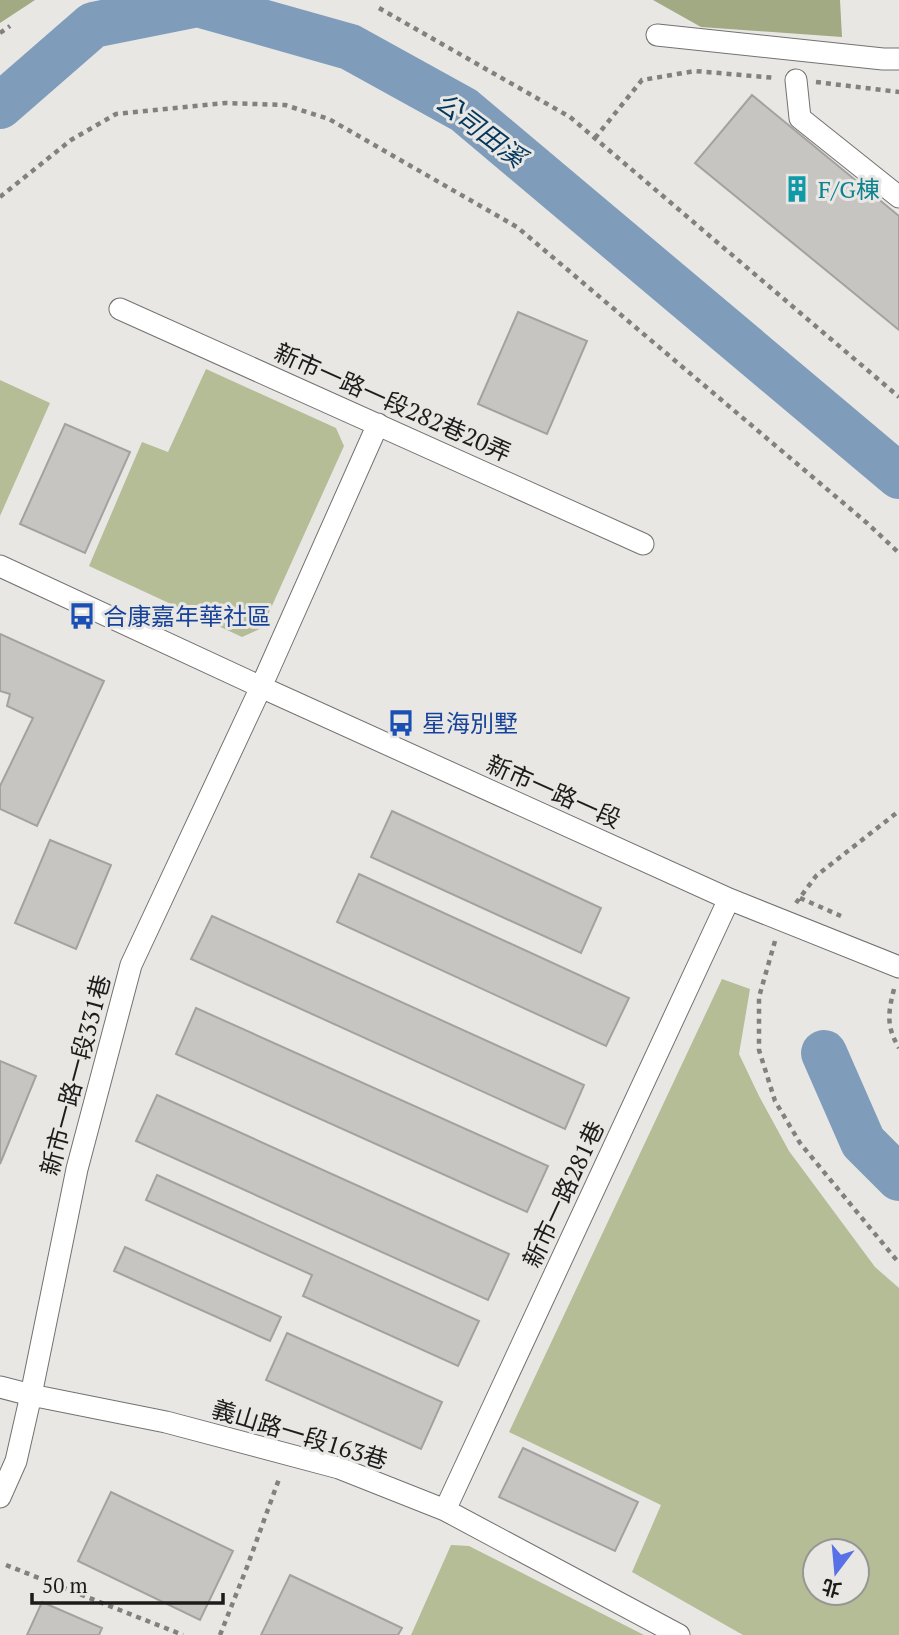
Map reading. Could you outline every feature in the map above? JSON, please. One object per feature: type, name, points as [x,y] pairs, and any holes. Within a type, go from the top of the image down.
[{"type":"street","points":[[657,35],[899,59]]},
{"type":"street","points":[[796,80],[800,118],[899,197]]},
{"type":"street","name":"新市一路一段282巷20弄","points":[[120,309],[643,544]]},
{"type":"street","name":"新市一路一段331巷","points":[[0,1497],[16,1461],[77,1169],[131,965],[261,687],[378,424]]},
{"type":"street","name":"新市一路一段","points":[[0,566],[261,687],[783,921],[897,976]]},
{"type":"street","name":"新市一路281巷","points":[[445,1510],[729,899]]},
{"type":"street","name":"義山路一段163巷","points":[[0,1387],[166,1422],[339,1468],[445,1510],[679,1635]]},
{"type":"path","points":[[379,8],[570,117],[899,397]]},
{"type":"path","points":[[0,33],[10,26]]},
{"type":"path","points":[[595,138],[642,80],[695,71],[899,92]]},
{"type":"path","points":[[0,197],[71,140],[116,114],[226,103],[285,105],[329,119],[517,226],[899,553]]},
{"type":"path","points":[[899,811],[816,876],[783,921],[769,958],[759,997],[759,1050],[775,1101],[800,1143],[899,1263]]},
{"type":"path","points":[[897,976],[889,1009],[890,1033],[899,1048]]},
{"type":"path","points":[[220,1635],[279,1479]]},
{"type":"path","points":[[6,1565],[183,1635]]},
{"type":"green space","points":[[0,0],[35,0],[0,23]]},
{"type":"green space","points":[[653,0],[840,0],[842,37],[701,27]]},
{"type":"green space","points":[[206,369],[336,428],[344,446],[262,628],[242,637],[89,566],[142,442],[168,452]]},
{"type":"green space","points":[[0,380],[50,403],[0,516]]},
{"type":"green space","points":[[722,979],[750,989],[739,1054],[789,1151],[875,1267],[899,1288],[899,1635],[743,1635],[632,1572],[661,1505],[509,1432]]},
{"type":"green space","points":[[451,1545],[469,1546],[644,1635],[411,1635]]},
{"type":"building","name":"F/G棟","points":[[752,95],[899,216],[899,330],[695,163]]},
{"type":"building","points":[[518,312],[587,341],[547,434],[478,404]]},
{"type":"building","points":[[65,424],[130,452],[85,553],[20,524]]},
{"type":"building","points":[[0,634],[104,681],[37,826],[0,809],[0,786],[33,718],[7,706],[10,694],[0,691]]},
{"type":"building","points":[[392,811],[601,908],[581,953],[371,857]]},
{"type":"building","points":[[50,840],[111,865],[76,949],[15,923]]},
{"type":"building","points":[[359,874],[629,998],[606,1046],[337,922]]},
{"type":"building","points":[[212,916],[584,1085],[565,1129],[191,959]]},
{"type":"building","points":[[196,1008],[548,1166],[527,1212],[176,1054]]},
{"type":"building","points":[[0,1061],[36,1076],[0,1164]]},
{"type":"building","points":[[157,1095],[509,1254],[488,1300],[136,1141]]},
{"type":"building","points":[[157,1175],[479,1321],[458,1366],[303,1296],[312,1275],[146,1200]]},
{"type":"building","points":[[125,1247],[281,1317],[270,1341],[114,1271]]},
{"type":"building","points":[[287,1333],[442,1402],[421,1449],[266,1380]]},
{"type":"building","points":[[523,1448],[638,1502],[615,1551],[499,1497]]},
{"type":"building","points":[[111,1492],[233,1551],[200,1620],[78,1561]]},
{"type":"building","points":[[290,1575],[402,1628],[398,1635],[261,1635]]},
{"type":"building","points":[[42,1602],[102,1628],[99,1635],[27,1635]]},
{"type":"waterway","name":"公司田溪","points":[[0,106],[93,25],[198,4],[350,47],[464,110],[899,476]]},
{"type":"waterway","name":"公司田溪","points":[[824,1053],[863,1142],[899,1178]]},
{"type":"place","name":"F/G棟","points":[[797,189]]},
{"type":"place","name":"合康嘉年華社區","points":[[82,616]]},
{"type":"place","name":"星海別墅","points":[[401,723]]}]
